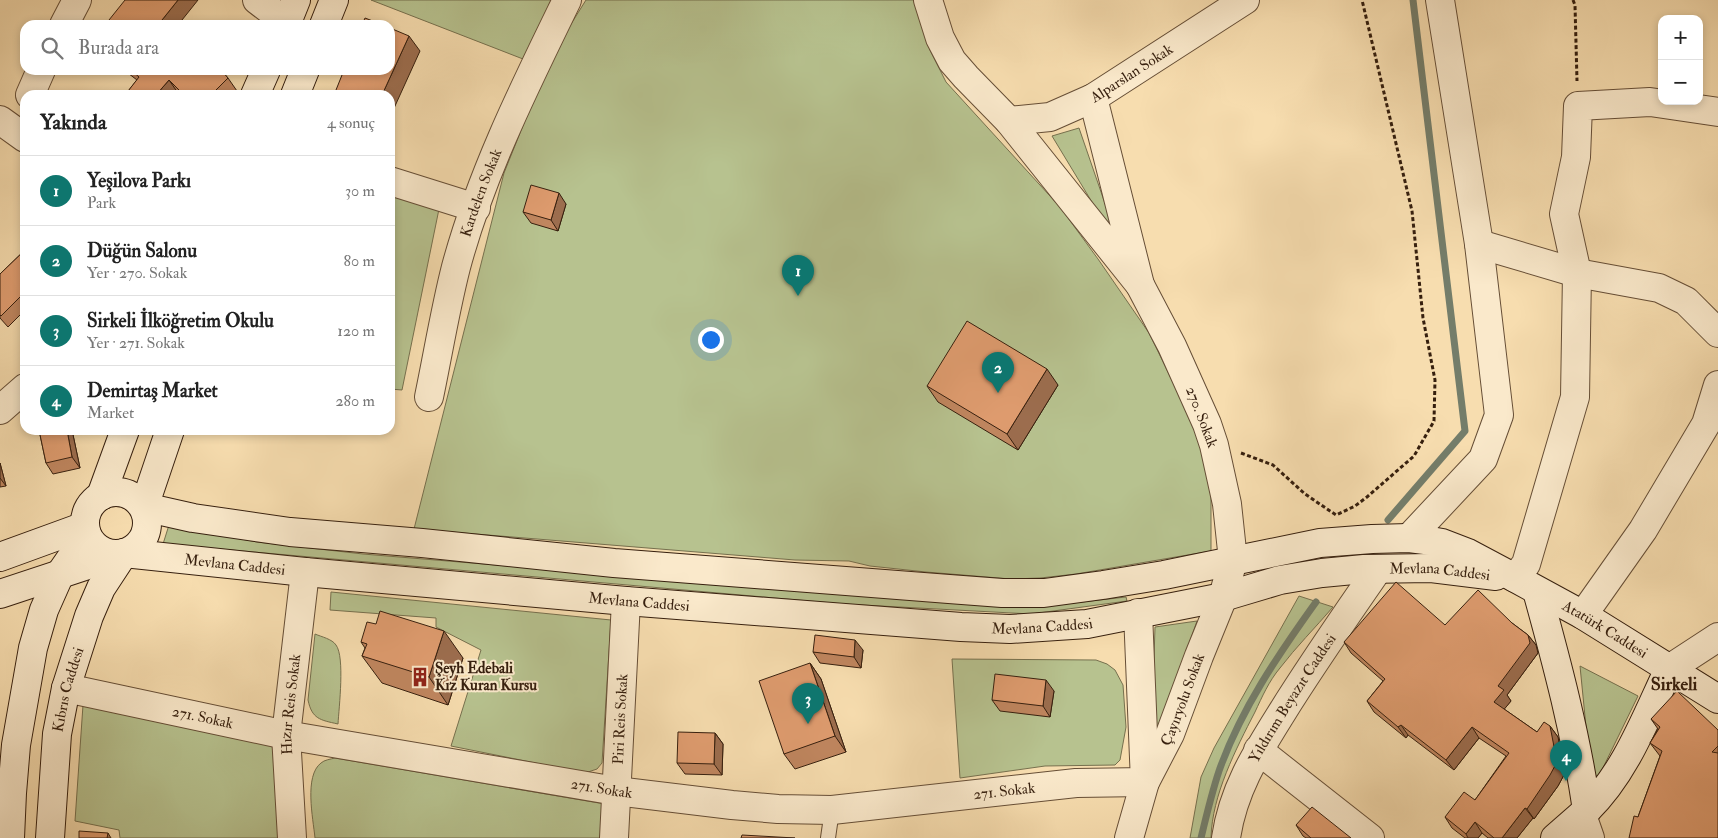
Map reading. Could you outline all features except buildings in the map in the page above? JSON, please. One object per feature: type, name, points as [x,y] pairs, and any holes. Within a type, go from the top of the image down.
[{"type":"street","points":[[67,20],[77,0]]},
{"type":"street","points":[[256,0],[290,16]]},
{"type":"street","points":[[326,20],[334,0]]},
{"type":"street","name":"Kardelen Sokak","points":[[429,397],[456,268],[476,208],[520,99],[567,0]]},
{"type":"street","points":[[928,0],[940,38],[952,61],[1009,121],[1140,285]]},
{"type":"street","points":[[1409,538],[1483,459],[1499,415],[1479,244],[1440,0]]},
{"type":"street","name":"Alparslan Sokak","points":[[1009,121],[1050,117],[1093,98],[1236,3]]},
{"type":"street","points":[[32,90],[39,75]]},
{"type":"street","points":[[257,90],[264,75]]},
{"type":"street","points":[[297,90],[303,75]]},
{"type":"street","points":[[1093,98],[1140,285]]},
{"type":"street","points":[[1586,821],[1575,739],[1565,695],[1526,584],[1526,564],[1575,397],[1577,273],[1564,214],[1576,157],[1578,106],[1650,102],[1718,112]]},
{"type":"street","points":[[395,183],[476,208]]},
{"type":"street","points":[[1479,244],[1577,273],[1659,288],[1686,301],[1718,333]]},
{"type":"street","name":"270. Sokak","points":[[1140,285],[1176,354],[1207,424],[1214,445],[1226,504],[1233,560]]},
{"type":"street","points":[[1583,615],[1643,530],[1706,424],[1718,385]]},
{"type":"street","points":[[0,410],[20,392]]},
{"type":"street","points":[[101,496],[123,435]]},
{"type":"street","points":[[144,507],[168,435]]},
{"type":"street","points":[[120,491],[138,499],[144,507],[148,526],[140,544],[124,553],[106,552],[92,543],[86,531],[85,518],[93,502],[101,496],[110,492],[120,491]]},
{"type":"street","name":"Atatürk Caddesi","points":[[144,507],[235,525],[339,537],[422,543],[614,563],[1002,593],[1044,593],[1103,586],[1320,543],[1409,538],[1442,543],[1468,554],[1526,584],[1583,615],[1718,699]]},
{"type":"street","points":[[0,557],[86,531]]},
{"type":"street","points":[[10,838],[16,745],[33,648],[44,610],[60,574],[86,531]]},
{"type":"street","name":"Mevlana Caddesi","points":[[0,594],[124,553],[305,572],[626,601],[961,627],[1010,629],[1087,624],[1223,596],[1280,580],[1322,573],[1371,569],[1431,568],[1526,584]]},
{"type":"street","name":"Kıbrıs Caddesi","points":[[50,838],[57,734],[66,688],[89,616],[101,588],[124,553]]},
{"type":"street","name":"Çayıryolu Sokak","points":[[1136,831],[1145,782],[1170,734],[1223,596],[1233,560]]},
{"type":"street","name":"Yıldırım Beyazıt Caddesi","points":[[1226,838],[1237,791],[1258,750],[1371,569]]},
{"type":"street","name":"Hızır Reis Sokak","points":[[292,838],[286,735],[305,572]]},
{"type":"street","name":"Piri Reis Sokak","points":[[614,838],[626,601]]},
{"type":"street","points":[[1138,613],[1145,782]]},
{"type":"street","points":[[1555,838],[1586,821],[1610,785],[1629,751],[1669,669],[1718,638]]},
{"type":"street","name":"271. Sokak","points":[[66,688],[286,735],[616,791],[732,806],[832,810],[1076,783],[1145,782]]},
{"type":"street","points":[[1258,750],[1370,838]]},
{"type":"lane","points":[[828,838],[832,810]]},
{"type":"path","points":[[1214,445],[1273,465],[1305,494],[1336,515],[1367,498],[1414,456],[1434,421],[1435,380],[1424,318],[1412,211],[1362,0]]},
{"type":"path","points":[[1573,0],[1575,5],[1578,106]]},
{"type":"green space","points":[[371,0],[554,0],[523,59]]},
{"type":"green space","points":[[586,0],[914,0],[930,50],[946,82],[1060,207],[1149,333],[1199,440],[1211,496],[1211,551],[1076,574],[1011,579],[870,566],[849,561],[795,560],[414,529],[504,173],[534,98],[566,32]]},
{"type":"green space","points":[[1079,128],[1121,250],[1052,136]]},
{"type":"green space","points":[[395,196],[439,209],[402,390],[395,389]]},
{"type":"green space","points":[[169,525],[257,542],[363,554],[713,583],[1055,605],[1126,597],[1127,601],[1031,614],[843,604],[163,544]]},
{"type":"green space","points":[[331,592],[611,620],[602,763],[597,769],[585,773],[451,746],[481,650],[436,627],[436,618],[330,610]]},
{"type":"green space","points":[[1299,596],[1333,607],[1286,660],[1266,689],[1240,741],[1220,789],[1212,822],[1211,838],[1190,838],[1201,777],[1214,748]]},
{"type":"green space","points":[[1197,621],[1151,754],[1155,627]]},
{"type":"green space","points":[[315,634],[332,641],[339,651],[341,683],[338,724],[318,718],[312,711],[308,700]]},
{"type":"green space","points":[[952,659],[1096,660],[1107,664],[1115,670],[1123,685],[1126,727],[1120,760],[1115,765],[1045,766],[960,778]]},
{"type":"green space","points":[[1580,666],[1638,696],[1598,778],[1591,777]]},
{"type":"green space","points":[[83,705],[276,742],[280,838],[120,838],[119,830],[75,821]]},
{"type":"green space","points":[[335,758],[605,804],[603,838],[315,838],[311,798],[313,777],[321,763]]},
{"type":"waterway","points":[[1388,520],[1465,431],[1413,0]]},
{"type":"waterway","points":[[1201,838],[1219,771],[1238,726],[1274,662],[1316,602]]},
{"type":"place","name":"Yeşilova Parkı","points":[[798,296]]},
{"type":"place","name":"Düğün Salonu","points":[[998,393]]},
{"type":"place","name":"Şeyh Edebali Kız Kuran Kursu","points":[[420,677]]},
{"type":"place","name":"Sirkeli İlköğretim Okulu","points":[[808,724]]},
{"type":"place","name":"Demirtaş Market","points":[[1566,781]]},
{"type":"district","name":"Sirkeli","points":[[1674,684]]}]
